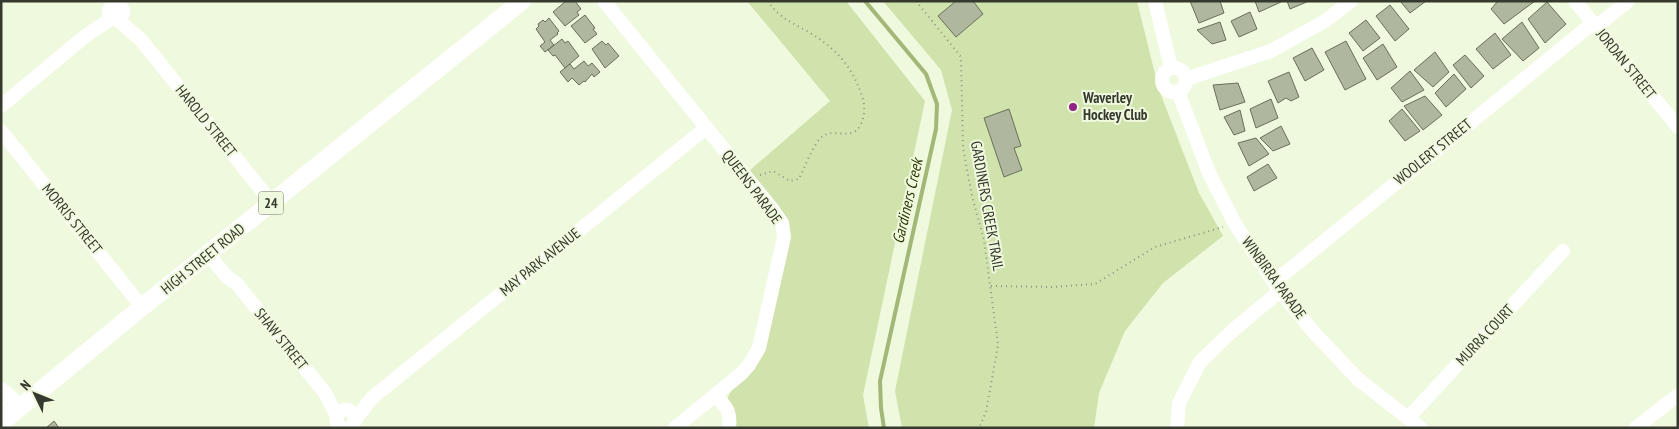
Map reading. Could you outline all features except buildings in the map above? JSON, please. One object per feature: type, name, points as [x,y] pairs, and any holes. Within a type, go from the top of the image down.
[{"type":"main road","name":"HIGH STREET ROAD","points":[[2,417],[21,407],[142,307],[522,1]]},
{"type":"street","name":"QUEENS PARADE","points":[[604,1],[773,210],[782,223],[784,230],[759,348],[742,373],[675,428]]},
{"type":"street","points":[[1155,1],[1171,68]]},
{"type":"street","points":[[1186,79],[1271,51],[1325,21],[1351,1]]},
{"type":"street","name":"JORDAN STREET","points":[[1575,1],[1678,127]]},
{"type":"street","name":"WOOLERT STREET","points":[[1177,428],[1179,403],[1200,362],[1277,286],[1594,25],[1628,1]]},
{"type":"street","name":"HAROLD STREET","points":[[115,10],[132,24],[141,40],[272,203]]},
{"type":"street","points":[[1,106],[84,38],[97,22],[115,10]]},
{"type":"street","points":[[1171,68],[1182,71],[1186,79],[1184,86],[1178,92],[1169,92],[1162,86],[1161,77],[1171,68]]},
{"type":"street","name":"WINBIRRA PARADE","points":[[1178,92],[1209,173],[1235,224],[1277,286],[1317,336],[1359,380],[1420,428]]},
{"type":"street","name":"MAY PARK AVENUE","points":[[345,421],[706,128]]},
{"type":"street","name":"MORRIS STREET","points":[[1,131],[142,307]]},
{"type":"street","name":"SHAW STREET","points":[[211,252],[227,277],[237,284],[325,393],[345,421]]},
{"type":"street","name":"MURRA COURT","points":[[1408,418],[1563,252]]},
{"type":"street","points":[[1,389],[21,407]]},
{"type":"street","points":[[712,398],[729,413],[729,427]]},
{"type":"street","points":[[1636,428],[1676,399]]},
{"type":"path","points":[[749,182],[773,170],[790,181],[799,180],[818,140],[830,133],[848,135],[857,130],[863,120],[865,105],[856,80],[839,54],[821,40],[778,14],[768,1]]},
{"type":"path","name":"GARDINERS CREEK TRAIL","points":[[916,1],[961,57],[963,148],[972,196],[984,240],[998,345],[986,412],[978,428]]},
{"type":"path","points":[[991,286],[1053,287],[1095,284],[1155,247],[1235,224]]},
{"type":"green space","points":[[747,1],[846,1],[925,101],[863,395],[869,428],[735,428],[727,399],[731,391],[746,378],[789,244],[749,171],[830,101]]},
{"type":"green space","points":[[883,1],[1137,1],[1159,90],[1199,193],[1223,236],[1163,283],[1125,331],[1099,393],[1094,428],[902,428],[895,391],[952,110],[941,70]]},
{"type":"waterway","name":"Gardiners Creek","points":[[865,1],[926,74],[937,104],[936,129],[880,381],[884,428]]},
{"type":"place","name":"Waverley Hockey Club","points":[[1073,107]]}]
